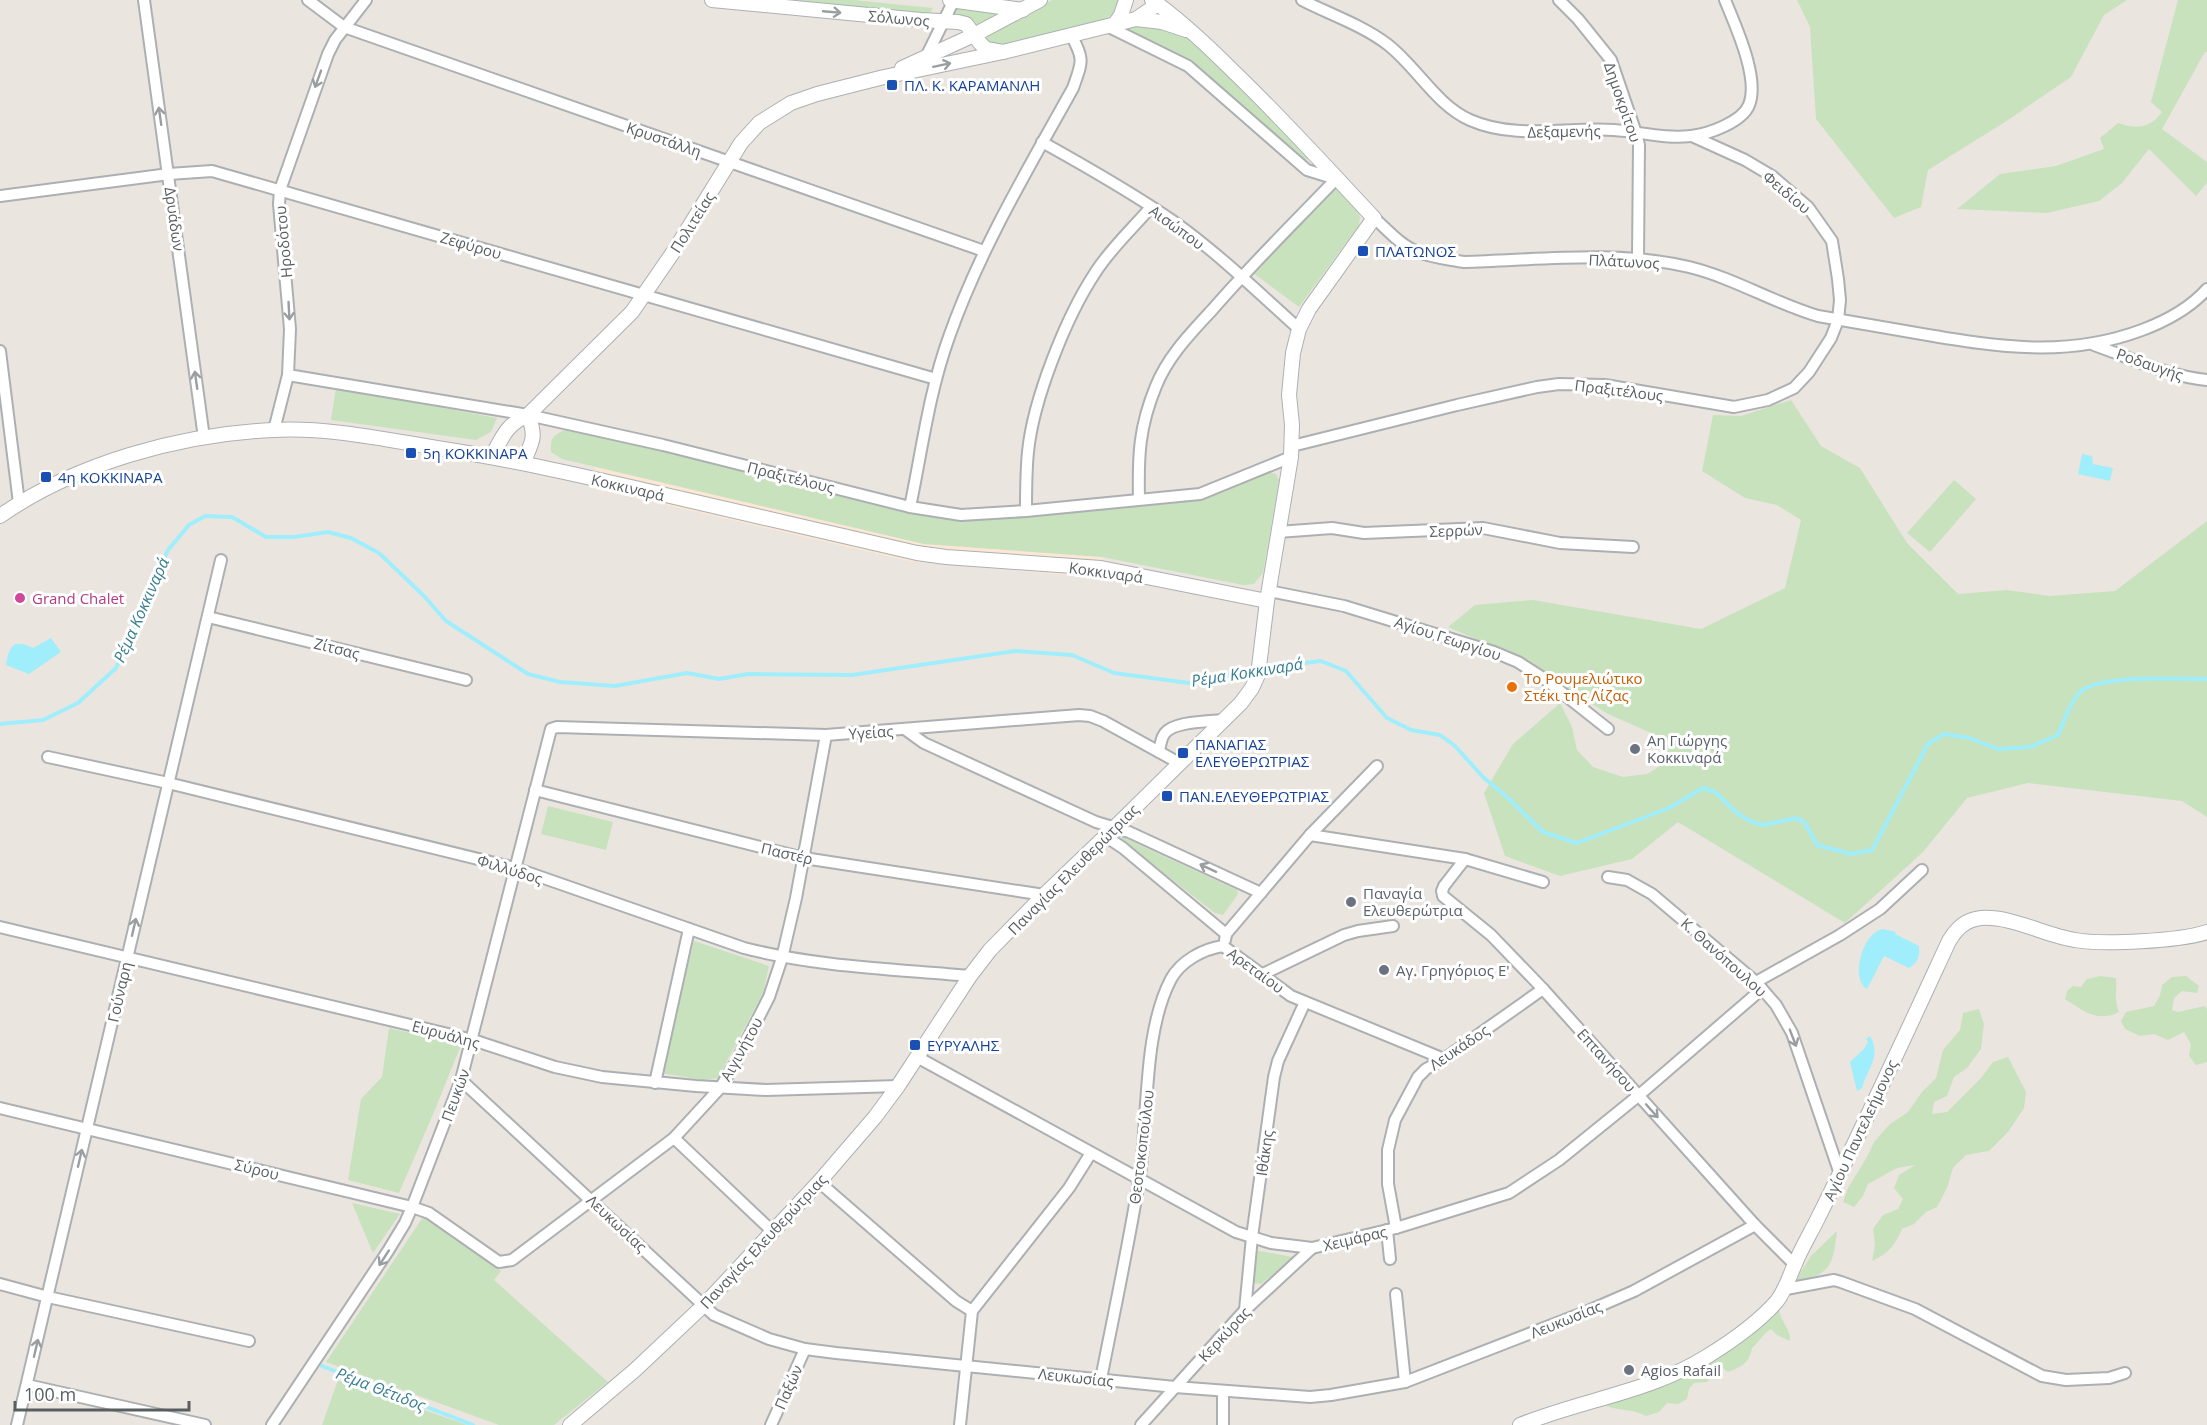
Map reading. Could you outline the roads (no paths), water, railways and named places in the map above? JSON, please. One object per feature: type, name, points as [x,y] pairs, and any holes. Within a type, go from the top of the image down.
[{"type":"street","name":"Δρυάδων","points":[[144,0],[204,438]]},
{"type":"street","name":"Κρυστάλλη","points":[[308,0],[344,27],[984,251]]},
{"type":"street","name":"Ηροδότου","points":[[274,430],[288,375],[290,329],[279,204],[280,190],[328,54],[344,27],[366,0]]},
{"type":"street","name":"Σόλωνος","points":[[712,0],[950,21],[966,24],[986,49],[1003,52]]},
{"type":"street","points":[[926,57],[952,0],[1023,10]]},
{"type":"street","name":"Πολιτείας","points":[[884,77],[974,35],[1040,0]]},
{"type":"street","points":[[1126,0],[1121,15],[1111,25],[1188,66],[1308,170],[1336,179],[1241,277],[1175,352],[1156,385],[1140,438],[1139,499]]},
{"type":"street","name":"Δεξαμενής","points":[[1302,0],[1387,44],[1449,106],[1469,120],[1510,131],[1617,130],[1692,136],[1733,122],[1749,105],[1751,81],[1749,68],[1725,0]]},
{"type":"street","name":"Δημοκρίτου","points":[[1559,0],[1578,19],[1611,60],[1636,133],[1639,146],[1638,258]]},
{"type":"street","points":[[1136,19],[1158,2]]},
{"type":"street","name":"Πλάτωνος","points":[[1158,2],[1195,34],[1264,101],[1374,218],[1415,251],[1464,262],[1638,258],[1691,268],[1749,288],[1797,310],[1838,320],[1999,346],[2061,348],[2094,345],[2152,326],[2190,304],[2207,289]]},
{"type":"street","points":[[1136,19],[1162,22],[1195,34]]},
{"type":"street","name":"Πολιτείας","points":[[492,456],[508,427],[515,421],[528,416],[614,332],[645,295],[750,131],[771,114],[791,103],[817,94],[1136,19]]},
{"type":"street","points":[[910,507],[936,379],[948,339],[984,251],[1073,87],[1081,62],[1081,53],[1071,36]]},
{"type":"street","name":"Φειδίου","points":[[1692,136],[1745,160],[1772,176],[1808,207],[1819,220],[1833,241],[1835,251],[1840,300],[1838,320]]},
{"type":"street","name":"Αισώπου","points":[[1042,142],[1103,176],[1192,235],[1299,329]]},
{"type":"street","name":"Ζεφύρου","points":[[0,196],[169,174],[212,171],[936,379]]},
{"type":"street","points":[[1026,511],[1028,450],[1040,398],[1058,346],[1095,272],[1151,207]]},
{"type":"street","name":"Παναγίας Ελευθερώτριας","points":[[570,1425],[635,1370],[704,1305],[819,1182],[875,1117],[898,1086],[970,976],[990,950],[1252,688],[1258,675],[1261,658],[1268,596],[1291,452],[1289,395],[1293,353],[1299,329],[1309,309],[1374,218]]},
{"type":"street","name":"Πραξιτέλους","points":[[288,375],[528,416],[663,445],[910,507],[961,515],[1200,494],[1291,452],[1469,402],[1537,387],[1559,384],[1605,386],[1723,406],[1734,407],[1749,404],[1782,394],[1803,380],[1831,338],[1838,320]]},
{"type":"street","name":"Ροδαυγής","points":[[2094,345],[2157,370],[2207,380]]},
{"type":"street","points":[[0,351],[19,503]]},
{"type":"street","points":[[523,463],[534,437],[534,430],[528,416]]},
{"type":"street","name":"Κοκκιναρά","points":[[0,516],[19,503],[68,477],[120,459],[204,438],[274,430],[356,435],[492,456],[917,553],[1101,568],[1268,596]]},
{"type":"street","name":"Σερρών","points":[[1278,532],[1332,528],[1376,533],[1483,528],[1560,543],[1633,547]]},
{"type":"street","name":"Γούναρη","points":[[17,1425],[221,560]]},
{"type":"street","name":"Αγίου Γεωργίου","points":[[1268,596],[1344,606],[1494,652],[1546,680],[1608,729]]},
{"type":"street","name":"Ζίτσας","points":[[208,617],[466,680]]},
{"type":"street","name":"Υγείας","points":[[551,729],[557,727],[826,735],[1079,715],[1090,716],[1103,722],[1179,763]]},
{"type":"street","points":[[1159,752],[1164,734],[1171,728],[1222,720]]},
{"type":"street","name":"Πευκών","points":[[272,1425],[388,1251],[412,1207],[461,1080],[473,1040],[551,729]]},
{"type":"street","name":"Αρεταίου","points":[[906,730],[924,743],[1110,832],[1131,855],[1226,934],[1223,946],[1291,996],[1444,1059]]},
{"type":"street","name":"Αιγινήτου","points":[[499,1262],[512,1260],[674,1138],[720,1088],[770,997],[782,957],[804,858],[826,735]]},
{"type":"street","name":"Φιλλύδος","points":[[48,757],[168,783],[515,868],[744,948],[815,963],[970,976]]},
{"type":"street","points":[[1226,934],[1310,836],[1377,766]]},
{"type":"street","name":"Παστέρ","points":[[534,790],[804,858],[1044,895]]},
{"type":"street","name":"Αρεταίου","points":[[1110,832],[1129,832],[1261,892]]},
{"type":"street","points":[[1310,836],[1466,859],[1543,882]]},
{"type":"street","name":"Επτανήσου","points":[[1466,859],[1444,886],[1443,896],[1491,935],[1543,989],[1755,1225],[1794,1264]]},
{"type":"street","name":"Χειμάρας","points":[[917,1057],[1236,1232],[1271,1243],[1312,1248],[1391,1229],[1509,1193],[1558,1161],[1638,1096],[1759,985],[1880,909],[1922,870]]},
{"type":"street","name":"Κ. Θανόπουλου","points":[[1608,877],[1627,880],[1652,894],[1759,985],[1776,1005],[1792,1034],[1840,1174]]},
{"type":"street","name":"Αγίου Παντελεήμονος","points":[[1520,1425],[1547,1414],[1648,1384],[1687,1368],[1733,1340],[1776,1301],[1786,1289],[1794,1264],[1840,1174],[1949,941],[1954,932],[1967,921],[1989,918],[2075,940],[2095,942],[2175,938],[2207,932]]},
{"type":"street","points":[[1263,974],[1344,935],[1393,926]]},
{"type":"street","name":"Ευρυάλης","points":[[0,927],[473,1040],[572,1071],[602,1077],[766,1090],[898,1086]]},
{"type":"street","points":[[655,1083],[689,929]]},
{"type":"street","name":"Θεοτοκοπούλου","points":[[1101,1379],[1139,1179],[1151,1055],[1157,1022],[1171,980],[1178,969],[1210,948],[1223,946]]},
{"type":"street","name":"Λευκάδος","points":[[1390,1259],[1388,1150],[1395,1120],[1418,1077],[1426,1069],[1444,1059],[1543,989]]},
{"type":"street","name":"Ιθάκης","points":[[1245,1310],[1252,1237],[1274,1077],[1278,1061],[1305,1002]]},
{"type":"street","name":"Λευκωσίας","points":[[461,1080],[714,1315],[769,1339],[805,1348],[1175,1387],[1310,1397],[1338,1394],[1405,1382],[1588,1311],[1634,1291],[1755,1225]]},
{"type":"street","name":"Σύρου","points":[[0,1108],[412,1207],[429,1213],[499,1262]]},
{"type":"street","points":[[674,1138],[772,1231]]},
{"type":"street","points":[[960,1425],[972,1311],[1069,1188],[1091,1153]]},
{"type":"street","points":[[819,1182],[956,1301],[972,1311]]},
{"type":"street","name":"Κερκύρας","points":[[1141,1425],[1245,1310],[1312,1248]]},
{"type":"street","points":[[1786,1289],[1834,1280],[1841,1282],[1915,1310],[2042,1377],[2109,1378],[2125,1373]]},
{"type":"street","points":[[0,1284],[48,1297],[249,1341]]},
{"type":"street","points":[[1396,1294],[1405,1382]]},
{"type":"street","name":"Παξών","points":[[771,1425],[805,1348]]},
{"type":"street","points":[[27,1384],[205,1425]]},
{"type":"street","points":[[1223,1391],[1223,1425]]},
{"type":"water","points":[[2082,454],[2092,456],[2093,464],[2113,468],[2110,481],[2078,474]]},
{"type":"water","points":[[51,638],[61,652],[29,674],[6,665],[9,653],[16,644],[33,648]]},
{"type":"water","points":[[1882,929],[1896,932],[1895,934],[1919,946],[1919,956],[1915,964],[1909,968],[1884,956],[1867,989],[1859,976],[1861,957],[1869,939]]},
{"type":"water","points":[[1870,1036],[1875,1050],[1874,1057],[1862,1088],[1857,1091],[1850,1062],[1864,1049],[1868,1042],[1866,1039]]},
{"type":"waterway","name":"Ρέμα Κοκκιναρά","points":[[0,724],[43,720],[78,703],[116,668],[168,550],[189,525],[205,516],[232,517],[266,537],[294,537],[328,532],[351,538],[379,553],[423,595],[446,621],[528,674],[560,682],[615,686],[687,673],[719,679],[748,674],[852,675],[1015,651],[1072,655],[1114,673],[1189,683],[1255,670]]},
{"type":"waterway","name":"Ρέμα Κοκκιναρά","points":[[1262,668],[1321,661],[1346,671],[1387,718],[1411,730],[1440,735],[1455,746],[1483,777],[1543,832],[1577,843],[1669,808],[1703,788],[1715,792],[1737,813],[1750,821],[1763,825],[1797,818],[1805,823],[1817,845],[1851,854],[1872,850],[1928,744],[1944,734],[1969,738],[1998,749],[2030,747],[2058,735],[2075,697],[2089,687],[2120,680],[2207,679]]},
{"type":"waterway","name":"Ρέμα Θέτιδος","points":[[322,1366],[473,1425]]},
{"type":"place","name":"ΠΛ. Κ. ΚΑΡΑΜΑΝΛΗ","points":[[892,85]]},
{"type":"place","name":"ΠΛΑΤΩΝΟΣ","points":[[1363,251]]},
{"type":"place","name":"5η ΚΟΚΚΙΝΑΡΑ","points":[[411,453]]},
{"type":"place","name":"4η ΚΟΚΚΙΝΑΡΑ","points":[[46,477]]},
{"type":"place","name":"Grand Chalet","points":[[20,598]]},
{"type":"place","name":"Το Ρουμελιώτικο Στέκι της Λίζας","points":[[1512,687]]},
{"type":"place","name":"Αη Γιώργης Κοκκιναρά","points":[[1635,749]]},
{"type":"place","name":"ΠΑΝΑΓΙΑΣ ΕΛΕΥΘΕΡΩΤΡΙΑΣ","points":[[1183,753]]},
{"type":"place","name":"ΠΑΝ.ΕΛΕΥΘΕΡΩΤΡΙΑΣ","points":[[1167,796]]},
{"type":"place","name":"Παναγία Ελευθερώτρια","points":[[1351,902]]},
{"type":"place","name":"Αγ. Γρηγόριος Ε'","points":[[1384,970]]},
{"type":"place","name":"ΕΥΡΥΑΛΗΣ","points":[[915,1045]]},
{"type":"place","name":"Agios Rafail","points":[[1629,1370]]}]
